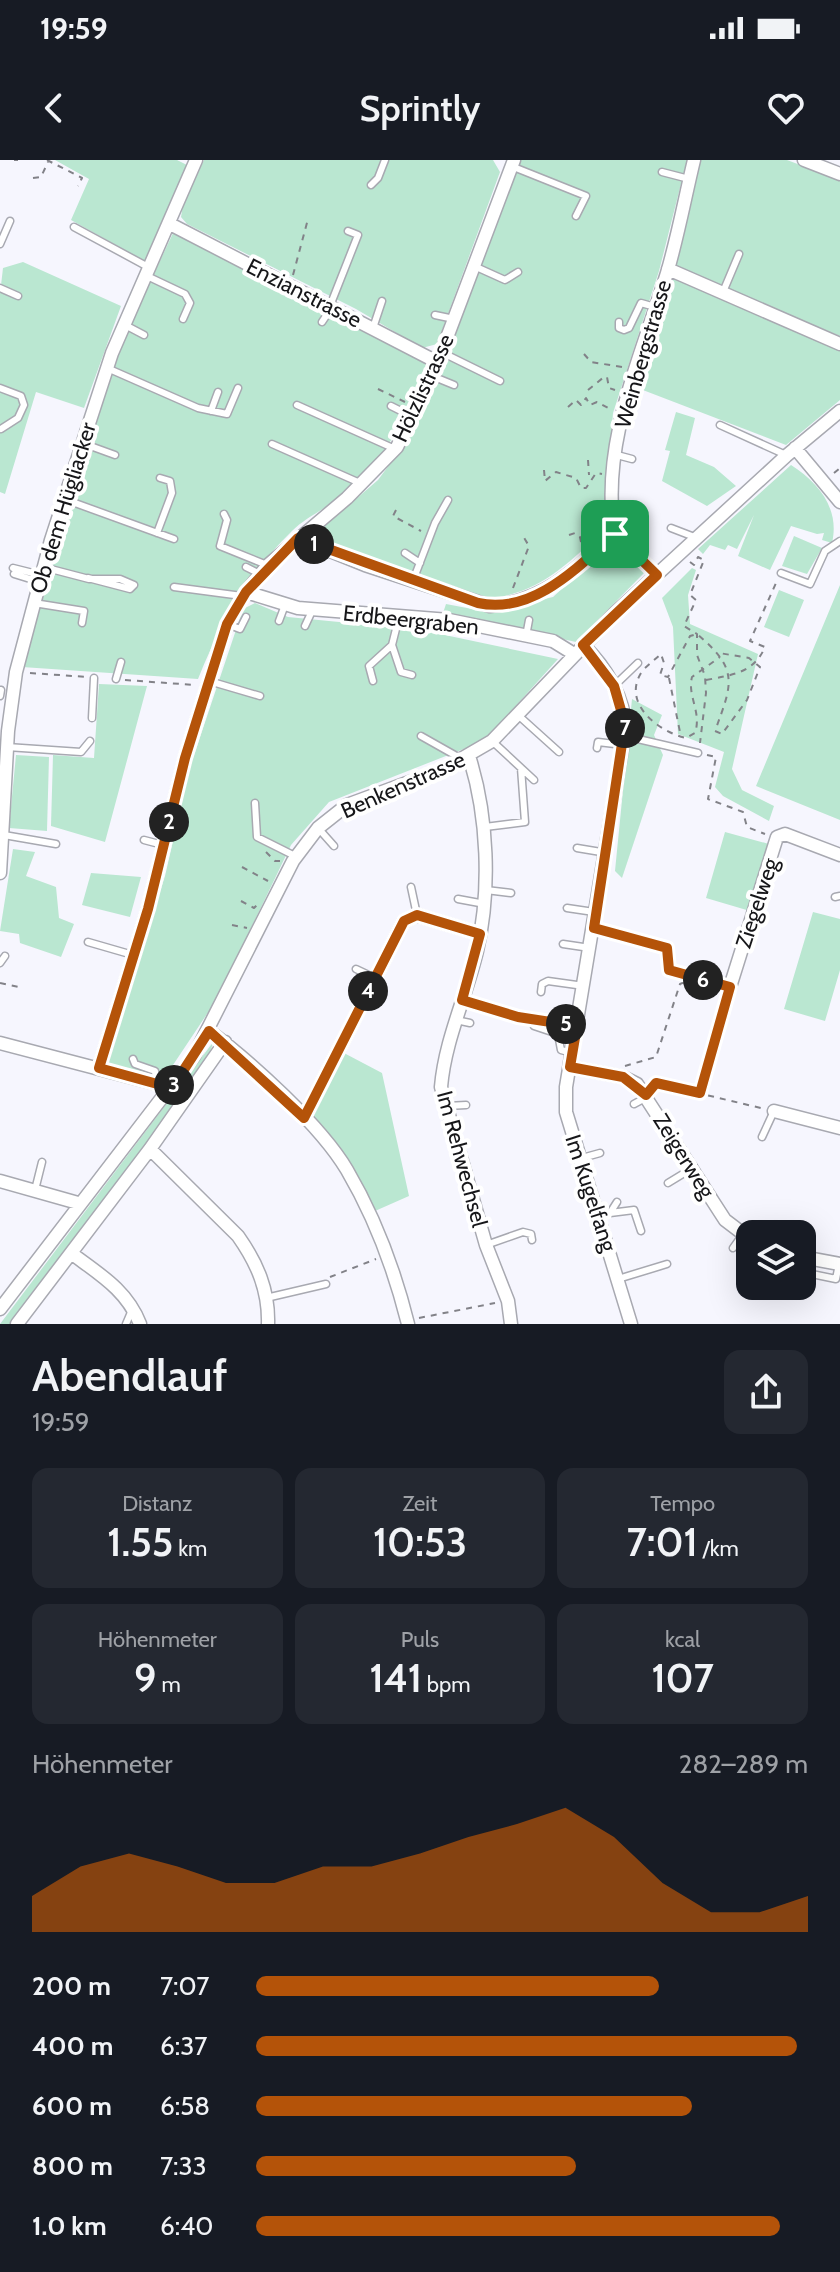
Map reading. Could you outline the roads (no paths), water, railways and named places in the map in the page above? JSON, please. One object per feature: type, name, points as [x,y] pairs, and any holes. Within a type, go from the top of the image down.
[{"type":"street","name":"Weinbergstrasse","points":[[615,534],[612,508],[622,415],[690,199],[694,160]]},
{"type":"street","points":[[804,160],[840,174]]},
{"type":"street","name":"Ob dem Hügliacker","points":[[0,873],[7,747],[4,731],[41,575],[82,443],[107,383],[107,368],[170,224],[192,161]]},
{"type":"street","name":"Hölzlistrasse","points":[[99,1068],[133,955],[185,758],[227,624],[244,594],[264,570],[361,484],[395,449],[416,413],[432,376],[512,163]]},
{"type":"street","name":"Enzianstrasse","points":[[170,224],[373,329],[439,357]]},
{"type":"street","points":[[668,269],[840,344]]},
{"type":"street","name":"Benkenstrasse","points":[[0,1309],[78,1203],[172,1088],[209,1031],[296,856],[318,828],[347,805],[466,758],[492,741],[519,716],[578,649],[791,452],[840,411]]},
{"type":"street","points":[[791,452],[840,502]]},
{"type":"street","points":[[298,538],[365,565],[439,581],[478,603],[509,604],[553,587],[615,534],[657,575]]},
{"type":"street","name":"Erdbeergraben","points":[[244,594],[312,611],[449,620],[578,649]]},
{"type":"street","name":"Im Kugelfang","points":[[578,649],[614,686],[622,732],[607,853],[572,1053],[566,1112],[578,1159],[604,1214],[631,1324]]},
{"type":"street","name":"Im Rehwechsel","points":[[466,758],[477,781],[485,904],[480,934],[443,1060],[441,1087],[486,1245],[508,1301],[511,1324]]},
{"type":"street","name":"Ziegelweg","points":[[730,987],[777,837],[785,834],[840,855]]},
{"type":"street","points":[[304,1118],[372,998],[375,978],[404,921],[417,915],[480,934]]},
{"type":"street","points":[[209,1031],[225,1042],[304,1118],[346,1168],[413,1321]]},
{"type":"street","points":[[17,1324],[150,1149],[225,1042]]},
{"type":"street","points":[[0,1043],[172,1088]]},
{"type":"street","name":"Zeigerweg","points":[[570,1067],[623,1077],[647,1096],[725,1220],[736,1228]]},
{"type":"street","points":[[774,1111],[840,1128]]},
{"type":"street","points":[[150,1149],[238,1236],[259,1272],[266,1298],[268,1324]]},
{"type":"street","points":[[0,1181],[78,1203]]},
{"type":"street","points":[[71,1253],[119,1288],[134,1307],[140,1324]]},
{"type":"street","points":[[816,1260],[839,1264]]},
{"type":"lane","points":[[371,185],[378,178],[385,160]]},
{"type":"lane","points":[[512,163],[586,196],[576,216]]},
{"type":"lane","points":[[662,172],[690,179]]},
{"type":"lane","points":[[0,244],[10,221]]},
{"type":"lane","points":[[74,227],[185,294],[190,303]]},
{"type":"lane","points":[[322,322],[331,307],[358,235],[348,231]]},
{"type":"lane","points":[[723,292],[739,254]]},
{"type":"lane","points":[[474,266],[505,280],[518,272]]},
{"type":"lane","points":[[0,288],[18,296]]},
{"type":"lane","points":[[373,329],[382,301]]},
{"type":"lane","points":[[190,303],[200,304]]},
{"type":"lane","points":[[183,319],[190,303]]},
{"type":"lane","points":[[619,322],[619,328],[629,328],[641,303],[656,307]]},
{"type":"lane","points":[[435,315],[454,319]]},
{"type":"lane","points":[[125,325],[144,335]]},
{"type":"lane","points":[[439,357],[500,381]]},
{"type":"lane","points":[[107,368],[156,386],[198,408],[227,414],[238,388]]},
{"type":"lane","points":[[432,376],[454,385]]},
{"type":"lane","points":[[0,388],[21,396],[24,405],[18,418],[1,429]]},
{"type":"lane","points":[[211,411],[218,392]]},
{"type":"lane","points":[[169,405],[172,397]]},
{"type":"lane","points":[[297,405],[395,449]]},
{"type":"lane","points":[[391,406],[416,413]]},
{"type":"lane","points":[[198,408],[200,417]]},
{"type":"lane","points":[[720,425],[791,452]]},
{"type":"lane","points":[[82,443],[115,455]]},
{"type":"lane","points":[[272,444],[361,484]]},
{"type":"lane","points":[[617,455],[632,459]]},
{"type":"lane","points":[[157,533],[173,486],[160,478]]},
{"type":"lane","points":[[64,499],[174,539]]},
{"type":"lane","points":[[414,578],[448,500]]},
{"type":"lane","points":[[224,514],[226,528],[220,546],[264,570]]},
{"type":"lane","points":[[671,528],[697,538]]},
{"type":"lane","points":[[781,573],[810,584],[825,551],[840,541]]},
{"type":"lane","points":[[405,553],[420,563]]},
{"type":"lane","points":[[246,567],[264,570]]},
{"type":"lane","points":[[14,571],[107,577],[134,585],[130,589],[88,578]]},
{"type":"lane","points":[[174,587],[244,594]]},
{"type":"lane","points":[[34,603],[84,611],[82,623]]},
{"type":"lane","points":[[279,621],[285,605]]},
{"type":"lane","points":[[305,626],[312,611]]},
{"type":"lane","points":[[227,624],[240,629],[246,617]]},
{"type":"lane","points":[[399,617],[392,645],[401,672],[412,675]]},
{"type":"lane","points":[[526,636],[529,620]]},
{"type":"lane","points":[[373,681],[369,666],[392,645]]},
{"type":"lane","points":[[116,679],[121,662]]},
{"type":"lane","points":[[614,686],[638,663]]},
{"type":"lane","points":[[92,718],[94,678]]},
{"type":"lane","points":[[209,681],[260,696]]},
{"type":"lane","points":[[519,716],[559,752]]},
{"type":"lane","points":[[597,748],[598,742],[622,732],[698,753]]},
{"type":"lane","points":[[421,736],[466,758]]},
{"type":"lane","points":[[7,747],[81,752],[90,741]]},
{"type":"lane","points":[[492,741],[534,780]]},
{"type":"lane","points":[[481,827],[525,822],[521,768]]},
{"type":"lane","points":[[255,803],[257,837],[296,856]]},
{"type":"lane","points":[[318,828],[334,846]]},
{"type":"lane","points":[[3,829],[56,844]]},
{"type":"lane","points":[[144,840],[163,845]]},
{"type":"lane","points":[[577,848],[607,853]]},
{"type":"lane","points":[[411,887],[417,915]]},
{"type":"lane","points":[[486,890],[511,893]]},
{"type":"lane","points":[[458,899],[485,904]]},
{"type":"lane","points":[[567,908],[597,913]]},
{"type":"lane","points":[[88,942],[133,955]]},
{"type":"lane","points":[[563,944],[590,948]]},
{"type":"lane","points":[[356,969],[375,978]]},
{"type":"lane","points":[[546,970],[548,981]]},
{"type":"lane","points":[[541,992],[542,984],[548,981],[584,986]]},
{"type":"lane","points":[[456,1020],[470,1023]]},
{"type":"lane","points":[[533,1022],[558,1034],[561,1050],[572,1053]]},
{"type":"lane","points":[[133,1059],[135,1064],[155,1071],[156,1082]]},
{"type":"lane","points":[[634,1104],[647,1096]]},
{"type":"lane","points":[[444,1106],[466,1105]]},
{"type":"lane","points":[[762,1137],[774,1111]]},
{"type":"lane","points":[[645,1122],[659,1114]]},
{"type":"lane","points":[[578,1159],[600,1153]]},
{"type":"lane","points":[[35,1191],[42,1162]]},
{"type":"lane","points":[[668,1183],[691,1169]]},
{"type":"lane","points":[[604,1214],[617,1202]]},
{"type":"lane","points":[[604,1214],[634,1210],[641,1231]]},
{"type":"lane","points":[[486,1245],[523,1232],[531,1234],[532,1240]]},
{"type":"lane","points":[[618,1279],[667,1264]]},
{"type":"lane","points":[[816,1275],[836,1279],[839,1264]]},
{"type":"lane","points":[[266,1298],[326,1284]]},
{"type":"lane","points":[[126,1324],[134,1307]]}]
